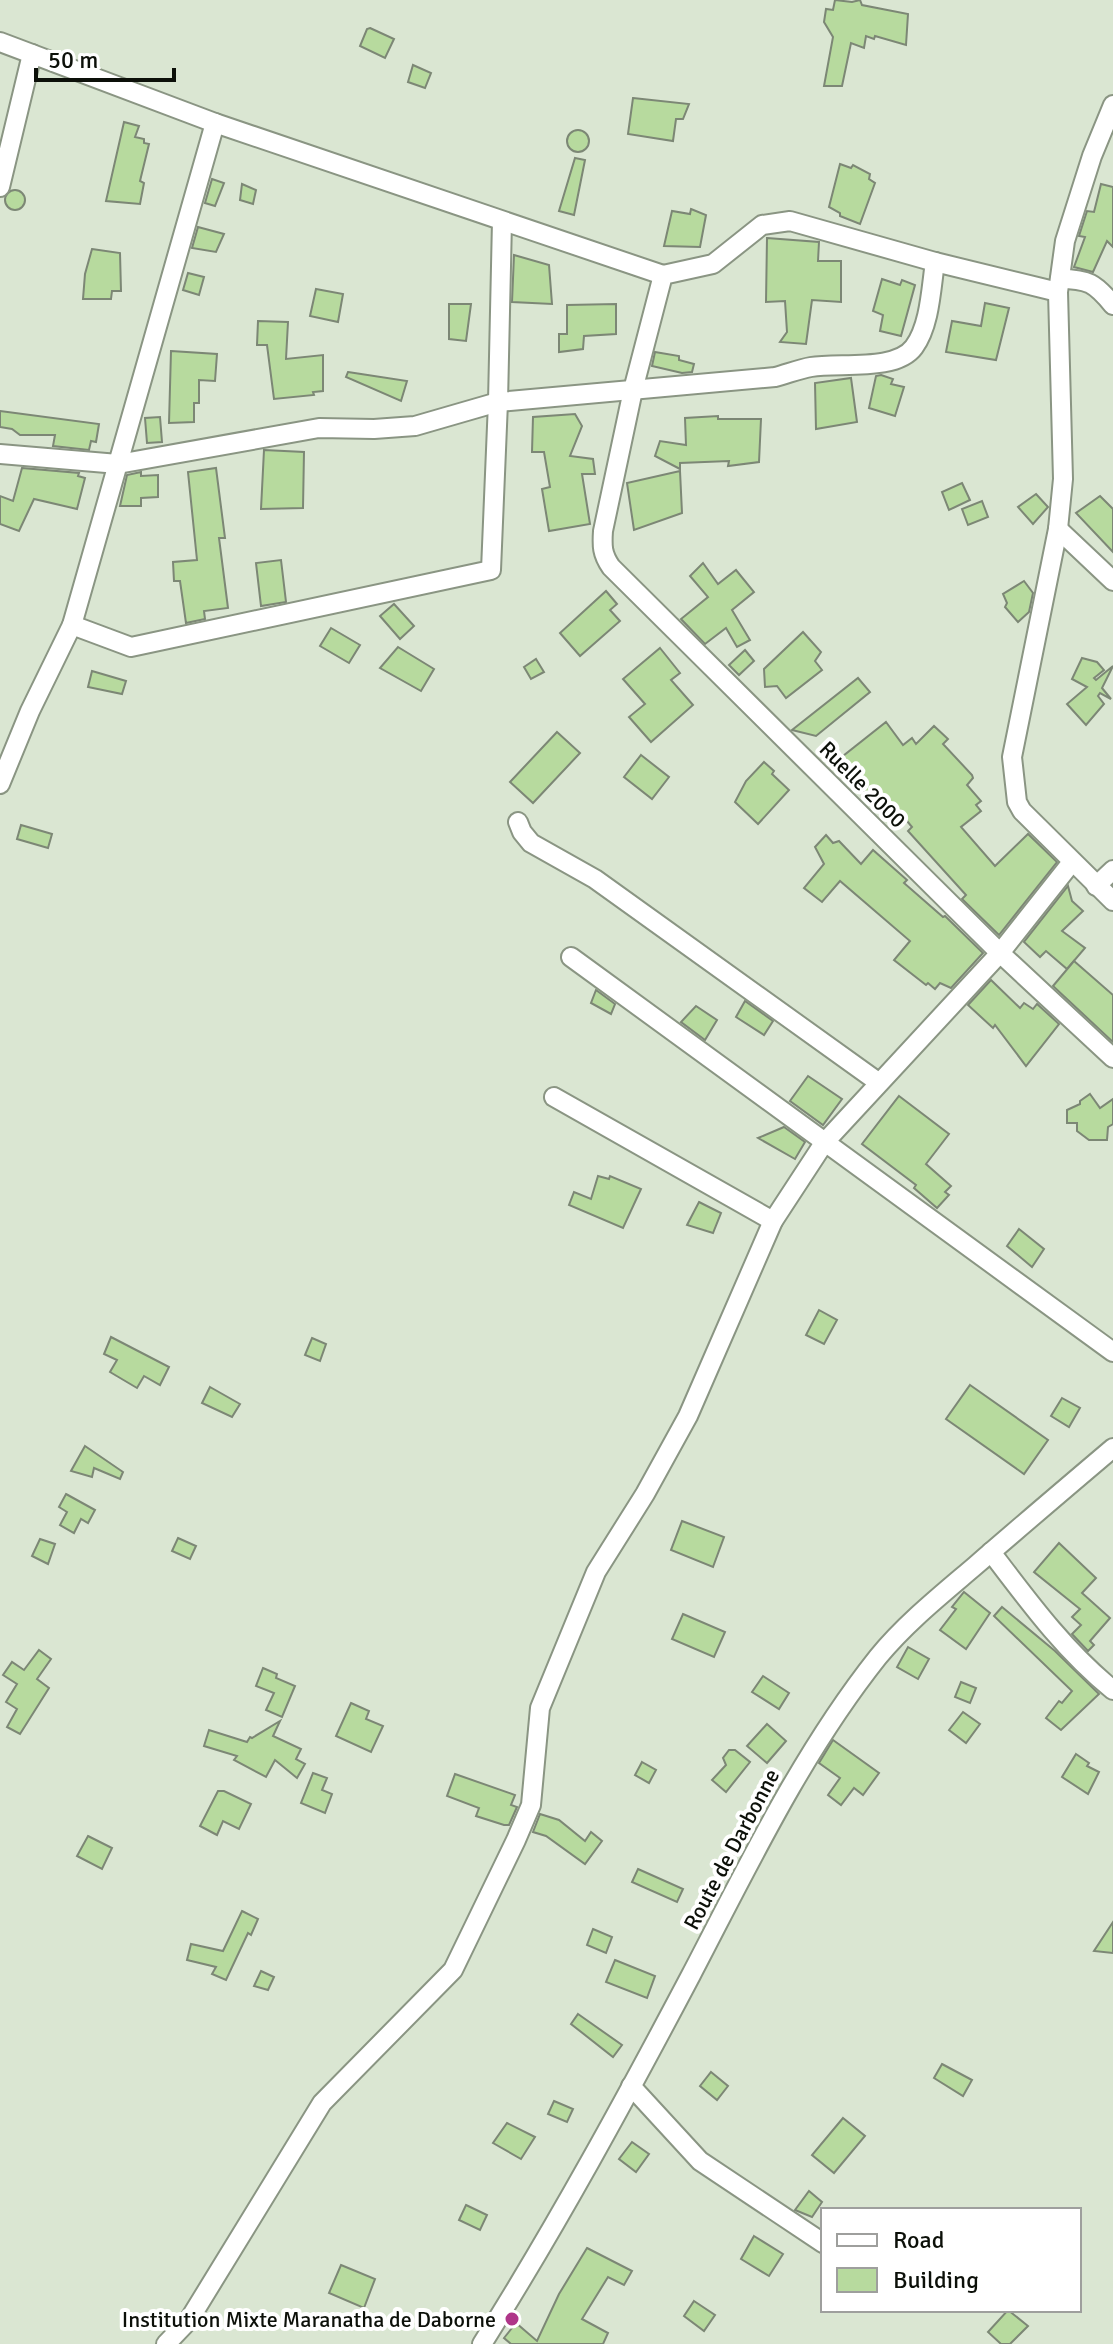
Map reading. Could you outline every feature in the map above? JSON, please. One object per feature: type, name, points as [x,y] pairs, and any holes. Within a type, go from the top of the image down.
[{"type":"street","points":[[0,42],[215,123],[663,275],[713,264],[762,225],[790,221],[935,262],[1059,285],[1080,279],[1091,283],[1113,305]]},
{"type":"street","points":[[0,187],[32,54]]},
{"type":"street","points":[[1113,105],[1092,156],[1065,241],[1059,285],[1063,479],[1058,529],[1012,757],[1017,802],[1113,901]]},
{"type":"street","points":[[0,784],[30,711],[72,625],[215,123]]},
{"type":"street","points":[[72,625],[131,647],[491,570],[502,221]]},
{"type":"street","points":[[0,454],[118,464],[319,428],[415,426],[498,402],[775,377],[812,367],[871,364],[907,355],[922,333],[935,262]]},
{"type":"street","points":[[633,390],[663,275]]},
{"type":"street","name":"Ruelle 2000","points":[[633,390],[603,531],[603,555],[611,567],[1000,953],[1113,1058]]},
{"type":"street","points":[[1058,529],[1113,581]]},
{"type":"street","points":[[518,822],[531,843],[595,879],[878,1082]]},
{"type":"street","points":[[166,2344],[189,2320],[322,2103],[453,1970],[531,1805],[540,1708],[596,1572],[645,1494],[688,1416],[773,1221],[824,1143],[1000,953],[1072,862]]},
{"type":"street","points":[[1096,886],[1113,870]]},
{"type":"street","points":[[571,957],[1113,1352]]},
{"type":"street","points":[[554,1097],[773,1221]]},
{"type":"street","name":"Route de Darbonne","points":[[491,2340],[631,2086],[774,1815],[815,1745],[880,1655],[918,1614],[1112,1451]]},
{"type":"street","points":[[991,1552],[1058,1640],[1113,1690]]},
{"type":"street","points":[[631,2086],[700,2161],[821,2242]]},
{"type":"building","points":[[835,0],[860,0],[862,5],[908,14],[906,45],[875,36],[874,39],[866,36],[864,48],[851,43],[842,86],[824,86],[833,37],[824,22],[826,9],[833,10]]},
{"type":"building","points":[[370,28],[394,39],[385,58],[360,46]]},
{"type":"building","points":[[413,65],[431,73],[425,88],[408,82]]},
{"type":"building","points":[[633,98],[689,104],[683,119],[676,119],[673,141],[628,134]]},
{"type":"building","points":[[124,122],[139,126],[135,137],[149,144],[140,181],[144,183],[140,204],[106,201]]},
{"type":"building","points":[[578,130],[586,133],[589,141],[586,149],[578,152],[570,149],[567,141],[570,133]]},
{"type":"building","points":[[575,158],[585,160],[574,215],[559,211]]},
{"type":"building","points":[[840,164],[851,168],[853,165],[870,174],[869,179],[875,183],[860,224],[840,216],[829,207]]},
{"type":"building","points":[[212,179],[224,183],[215,206],[205,203]]},
{"type":"building","points":[[242,184],[256,190],[253,204],[240,200]]},
{"type":"building","points":[[1101,184],[1113,187],[1113,247],[1107,241],[1093,272],[1074,267],[1085,237],[1079,236],[1087,211],[1094,212]]},
{"type":"building","points":[[15,190],[22,193],[25,200],[22,207],[15,210],[8,207],[5,200],[8,193]]},
{"type":"building","points":[[691,209],[706,215],[700,247],[664,246],[672,211],[690,214]]},
{"type":"building","points":[[198,227],[224,234],[216,252],[192,248]]},
{"type":"building","points":[[767,238],[819,242],[818,261],[841,261],[841,302],[812,300],[806,344],[780,342],[787,332],[785,301],[766,302]]},
{"type":"building","points":[[92,249],[120,253],[121,291],[112,291],[111,299],[83,299],[85,274]]},
{"type":"building","points":[[514,255],[549,265],[552,304],[512,302]]},
{"type":"building","points":[[188,273],[204,277],[199,295],[183,290]]},
{"type":"building","points":[[882,279],[900,285],[902,280],[915,285],[901,336],[880,331],[883,315],[873,311]]},
{"type":"building","points":[[316,289],[343,294],[338,322],[310,316]]},
{"type":"building","points":[[985,303],[1009,308],[996,360],[946,352],[952,321],[981,326]]},
{"type":"building","points":[[449,304],[471,304],[466,341],[449,339]]},
{"type":"building","points":[[616,304],[616,334],[584,336],[583,349],[559,352],[559,334],[567,334],[567,305]]},
{"type":"building","points":[[258,321],[288,322],[286,359],[323,355],[323,391],[313,392],[314,395],[274,399],[267,345],[257,345]]},
{"type":"building","points":[[171,351],[217,354],[215,381],[199,380],[199,403],[194,403],[194,422],[169,423]]},
{"type":"building","points":[[655,352],[679,356],[679,360],[694,364],[692,372],[682,373],[652,366]]},
{"type":"building","points":[[348,372],[407,381],[401,401],[346,377]]},
{"type":"building","points":[[876,376],[893,379],[891,384],[904,387],[895,416],[869,408]]},
{"type":"building","points":[[851,378],[857,422],[816,429],[815,383]]},
{"type":"building","points":[[0,411],[99,424],[96,442],[91,441],[89,450],[53,446],[55,435],[20,435],[12,429],[0,427]]},
{"type":"building","points":[[575,414],[582,426],[570,456],[593,459],[595,474],[582,474],[590,524],[549,531],[542,489],[550,487],[544,452],[532,452],[533,417]]},
{"type":"building","points":[[718,416],[718,419],[761,419],[759,462],[728,466],[729,461],[680,463],[680,469],[655,456],[660,441],[686,445],[685,418]]},
{"type":"building","points":[[160,417],[162,442],[147,443],[145,418]]},
{"type":"building","points":[[264,450],[304,452],[303,508],[261,509]]},
{"type":"building","points":[[22,468],[79,473],[78,476],[85,478],[77,509],[34,499],[19,531],[0,524],[0,496],[13,501]]},
{"type":"building","points":[[216,468],[225,538],[219,538],[228,608],[204,611],[205,619],[186,623],[180,581],[174,581],[173,562],[197,560],[188,472]]},
{"type":"building","points":[[680,471],[682,513],[634,530],[627,483]]},
{"type":"building","points":[[141,472],[141,476],[158,475],[158,497],[141,498],[141,506],[120,506],[127,475]]},
{"type":"building","points":[[962,483],[970,500],[949,510],[942,492]]},
{"type":"building","points":[[1036,494],[1048,507],[1033,524],[1018,507]]},
{"type":"building","points":[[1100,496],[1113,509],[1113,552],[1076,513]]},
{"type":"building","points":[[982,501],[988,517],[968,525],[962,509]]},
{"type":"building","points":[[281,560],[286,602],[261,606],[256,563]]},
{"type":"building","points":[[703,563],[718,584],[736,570],[754,592],[732,610],[750,640],[737,647],[726,628],[705,644],[681,619],[708,597],[690,576]]},
{"type":"building","points":[[1024,581],[1033,593],[1029,612],[1018,622],[1005,607],[1007,603],[1003,594]]},
{"type":"building","points":[[606,591],[617,604],[610,610],[620,621],[580,656],[560,633]]},
{"type":"building","points":[[394,604],[414,626],[400,639],[380,616]]},
{"type":"building","points":[[331,628],[360,645],[349,663],[320,646]]},
{"type":"building","points":[[803,632],[821,652],[815,661],[822,670],[786,698],[777,686],[765,687],[764,669]]},
{"type":"building","points":[[398,647],[434,669],[421,691],[380,668]]},
{"type":"building","points":[[660,648],[680,673],[671,680],[693,705],[651,742],[629,717],[645,704],[623,679]]},
{"type":"building","points":[[745,650],[754,661],[739,675],[729,665]]},
{"type":"building","points":[[1082,658],[1097,662],[1104,670],[1094,678],[1096,680],[1113,666],[1102,688],[1111,699],[1100,693],[1098,696],[1104,704],[1086,725],[1067,704],[1087,687],[1072,679]]},
{"type":"building","points":[[536,659],[544,672],[531,679],[524,667]]},
{"type":"building","points":[[92,671],[126,681],[122,694],[88,687]]},
{"type":"building","points":[[858,678],[870,692],[816,736],[792,730]]},
{"type":"building","points":[[886,722],[903,745],[912,738],[916,744],[934,726],[948,739],[943,744],[972,775],[967,785],[981,801],[976,805],[981,811],[961,827],[995,866],[1028,834],[1057,862],[999,935],[962,899],[966,895],[908,831],[912,827],[893,804],[882,814],[838,760]]},
{"type":"building","points":[[557,732],[580,753],[533,803],[510,782]]},
{"type":"building","points":[[641,755],[669,777],[652,799],[624,777]]},
{"type":"building","points":[[764,762],[789,790],[758,824],[735,802],[746,781]]},
{"type":"building","points":[[21,825],[52,834],[48,848],[17,839]]},
{"type":"building","points":[[826,835],[833,843],[839,841],[861,864],[873,850],[907,880],[904,883],[945,916],[983,953],[951,988],[940,983],[935,989],[928,983],[926,985],[894,960],[910,941],[840,881],[822,902],[804,888],[824,864],[815,847]]},
{"type":"building","points":[[1068,886],[1072,901],[1083,911],[1062,931],[1085,948],[1067,969],[1046,951],[1040,957],[1024,942]]},
{"type":"building","points":[[1074,961],[1113,995],[1113,1042],[1053,986]]},
{"type":"building","points":[[991,980],[1020,1008],[1024,1003],[1033,1009],[1037,1004],[1059,1024],[1026,1066],[995,1025],[993,1028],[968,1005]]},
{"type":"building","points":[[596,990],[615,1004],[611,1014],[591,1003]]},
{"type":"building","points":[[745,1001],[773,1021],[764,1035],[736,1017]]},
{"type":"building","points":[[696,1006],[717,1020],[705,1040],[681,1022]]},
{"type":"building","points":[[808,1076],[842,1099],[823,1125],[790,1101]]},
{"type":"building","points":[[1090,1094],[1100,1108],[1113,1099],[1113,1124],[1108,1127],[1107,1140],[1089,1140],[1077,1131],[1077,1123],[1067,1123],[1067,1110],[1080,1104]]},
{"type":"building","points":[[899,1096],[949,1134],[926,1164],[951,1186],[945,1192],[949,1195],[937,1208],[914,1188],[916,1185],[862,1144]]},
{"type":"building","points":[[784,1127],[805,1142],[795,1159],[758,1138]]},
{"type":"building","points":[[598,1176],[609,1179],[610,1176],[641,1189],[623,1228],[569,1205],[574,1192],[591,1199]]},
{"type":"building","points":[[699,1202],[721,1213],[713,1233],[687,1225]]},
{"type":"building","points":[[1019,1229],[1044,1249],[1032,1267],[1007,1246]]},
{"type":"building","points":[[819,1310],[837,1320],[824,1344],[806,1335]]},
{"type":"building","points":[[111,1337],[169,1367],[160,1385],[144,1376],[137,1388],[110,1372],[117,1360],[104,1354]]},
{"type":"building","points":[[312,1338],[326,1344],[320,1361],[305,1355]]},
{"type":"building","points":[[970,1385],[1048,1440],[1024,1474],[946,1419]]},
{"type":"building","points":[[210,1387],[240,1404],[232,1417],[202,1403]]},
{"type":"building","points":[[1062,1398],[1080,1408],[1069,1427],[1051,1416]]},
{"type":"building","points":[[85,1446],[123,1472],[120,1479],[94,1468],[92,1477],[71,1471]]},
{"type":"building","points":[[66,1494],[95,1510],[88,1523],[81,1519],[74,1533],[60,1525],[67,1512],[59,1507]]},
{"type":"building","points":[[682,1521],[724,1537],[713,1567],[671,1550]]},
{"type":"building","points":[[178,1538],[196,1546],[190,1559],[172,1551]]},
{"type":"building","points":[[40,1539],[55,1544],[48,1564],[32,1556]]},
{"type":"building","points":[[1059,1543],[1096,1578],[1082,1593],[1110,1618],[1090,1641],[1094,1645],[1088,1651],[1072,1634],[1081,1625],[1072,1617],[1080,1609],[1034,1572]]},
{"type":"building","points":[[964,1592],[990,1613],[966,1649],[940,1630]]},
{"type":"building","points":[[1002,1607],[1055,1651],[1099,1694],[1061,1730],[1046,1718],[1059,1701],[1062,1703],[1072,1691],[994,1616]]},
{"type":"building","points":[[683,1614],[725,1632],[714,1657],[672,1639]]},
{"type":"building","points":[[908,1647],[929,1659],[918,1679],[897,1667]]},
{"type":"building","points":[[39,1650],[51,1659],[37,1679],[49,1688],[20,1734],[7,1727],[17,1709],[6,1702],[17,1684],[3,1675],[12,1662],[24,1670]]},
{"type":"building","points":[[263,1668],[295,1686],[282,1717],[266,1710],[274,1693],[256,1686]]},
{"type":"building","points":[[763,1676],[789,1693],[779,1709],[752,1692]]},
{"type":"building","points":[[961,1682],[976,1688],[970,1703],[955,1697]]},
{"type":"building","points":[[351,1703],[369,1711],[366,1719],[383,1726],[371,1752],[336,1736]]},
{"type":"building","points":[[963,1712],[980,1724],[966,1743],[949,1730]]},
{"type":"building","points":[[280,1721],[273,1736],[301,1749],[296,1759],[305,1764],[297,1778],[275,1760],[266,1777],[234,1760],[237,1756],[204,1746],[209,1730],[247,1742],[250,1737]]},
{"type":"building","points":[[767,1724],[786,1741],[767,1763],[747,1746]]},
{"type":"building","points":[[833,1740],[879,1773],[863,1795],[854,1788],[841,1805],[828,1795],[840,1778],[819,1763]]},
{"type":"building","points":[[729,1750],[735,1750],[750,1762],[726,1792],[712,1780],[726,1765],[723,1758]]},
{"type":"building","points":[[1076,1754],[1089,1763],[1087,1766],[1099,1772],[1088,1794],[1062,1777]]},
{"type":"building","points":[[642,1762],[656,1770],[649,1783],[635,1775]]},
{"type":"building","points":[[313,1773],[327,1778],[322,1790],[332,1794],[325,1813],[301,1803]]},
{"type":"building","points":[[455,1774],[515,1795],[511,1805],[517,1807],[509,1825],[476,1816],[479,1808],[447,1796]]},
{"type":"building","points":[[218,1791],[251,1804],[239,1829],[223,1821],[217,1835],[200,1826]]},
{"type":"building","points":[[540,1814],[559,1820],[585,1841],[591,1832],[602,1841],[585,1864],[546,1836],[533,1832]]},
{"type":"building","points":[[88,1836],[112,1848],[102,1869],[77,1856]]},
{"type":"building","points":[[638,1869],[683,1889],[677,1902],[632,1882]]},
{"type":"building","points":[[242,1911],[258,1919],[226,1980],[212,1974],[216,1967],[187,1960],[191,1944],[223,1951]]},
{"type":"building","points":[[1113,1922],[1113,1953],[1094,1951]]},
{"type":"building","points":[[593,1929],[612,1937],[606,1953],[587,1945]]},
{"type":"building","points":[[615,1960],[655,1976],[647,1998],[606,1982]]},
{"type":"building","points":[[261,1971],[274,1977],[268,1990],[254,1986]]},
{"type":"building","points":[[578,2014],[622,2045],[613,2057],[571,2024]]},
{"type":"building","points":[[942,2064],[972,2080],[963,2096],[934,2078]]},
{"type":"building","points":[[711,2072],[728,2086],[717,2100],[700,2086]]},
{"type":"building","points":[[554,2101],[573,2109],[567,2122],[548,2114]]},
{"type":"building","points":[[843,2118],[865,2136],[834,2173],[812,2155]]},
{"type":"building","points":[[507,2123],[535,2137],[521,2159],[493,2143]]},
{"type":"building","points":[[632,2142],[649,2154],[636,2172],[619,2159]]},
{"type":"building","points":[[809,2191],[822,2202],[812,2217],[795,2210]]},
{"type":"building","points":[[466,2205],[487,2215],[480,2230],[459,2220]]},
{"type":"building","points":[[754,2236],[783,2254],[769,2276],[741,2259]]},
{"type":"building","points":[[587,2248],[632,2271],[624,2285],[608,2277],[582,2319],[608,2333],[603,2344],[511,2344],[504,2338],[516,2323],[537,2341],[559,2294]]},
{"type":"building","points":[[341,2265],[375,2279],[364,2308],[329,2293]]},
{"type":"building","points":[[694,2301],[715,2315],[704,2331],[684,2316]]},
{"type":"building","points":[[1006,2312],[1028,2326],[1010,2344],[1001,2344],[988,2332]]},
{"type":"place","name":"Institution Mixte Maranatha de Daborne","points":[[512,2319]]}]
